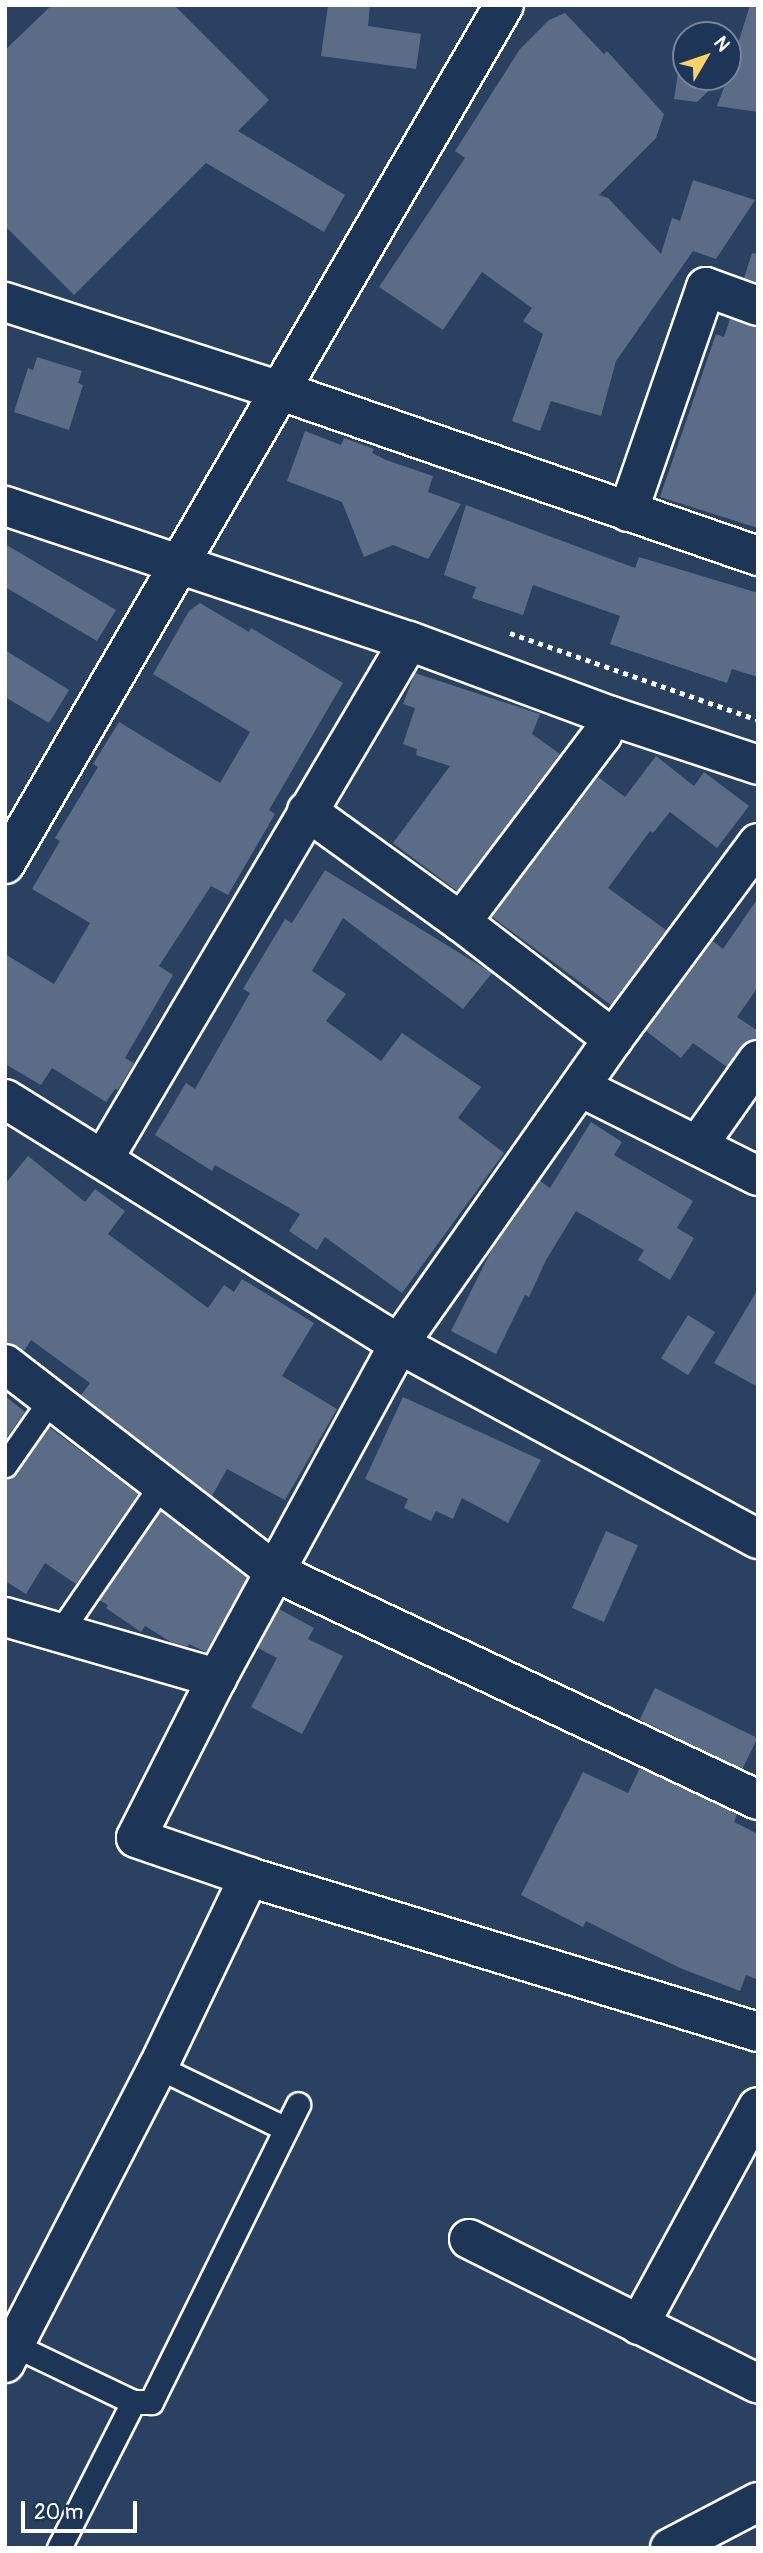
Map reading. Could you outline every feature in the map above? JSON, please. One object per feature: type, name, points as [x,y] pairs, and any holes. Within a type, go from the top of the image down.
[{"type":"street","points":[[5,864],[180,567],[504,5]]},
{"type":"street","points":[[628,512],[706,287],[758,306]]},
{"type":"street","points":[[5,302],[281,391],[758,556]]},
{"type":"street","points":[[5,506],[180,567],[409,641],[611,716],[758,765]]},
{"type":"street","points":[[104,1158],[409,641]]},
{"type":"street","points":[[461,922],[602,735],[611,716]]},
{"type":"street","points":[[307,811],[461,922],[613,1039]]},
{"type":"street","points":[[758,843],[613,1039],[399,1344],[217,1678],[136,1838],[249,1877],[758,2032]]},
{"type":"street","points":[[698,1145],[758,1060]]},
{"type":"street","points":[[580,1087],[758,1176]]},
{"type":"street","points":[[5,1099],[104,1158],[399,1344],[758,1539]]},
{"type":"street","points":[[5,1364],[275,1572],[758,1800]]},
{"type":"street","points":[[5,1618],[217,1678]]},
{"type":"street","points":[[11,2355],[158,2067],[249,1877]]},
{"type":"street","points":[[639,2325],[758,2106]]},
{"type":"street","points":[[469,2239],[758,2384]]},
{"type":"street","points":[[670,2548],[758,2502]]},
{"type":"lane","points":[[5,1465],[51,1399]]},
{"type":"lane","points":[[58,1635],[162,1485]]},
{"type":"lane","points":[[158,2067],[286,2129]]},
{"type":"lane","points":[[11,2355],[133,2402],[151,2402],[298,2104]]},
{"type":"lane","points":[[59,2548],[133,2402]]},
{"type":"building","points":[[52,5],[174,5],[269,100],[238,131],[345,195],[324,232],[206,163],[74,295],[5,226],[5,50]]},
{"type":"building","points":[[328,5],[370,5],[368,26],[421,34],[416,69],[321,56]]},
{"type":"building","points":[[750,5],[758,5],[758,112],[717,106],[723,91],[742,91],[742,31]]},
{"type":"building","points":[[565,13],[604,54],[607,51],[664,114],[656,138],[599,195],[608,198],[661,254],[672,218],[680,221],[693,180],[755,200],[716,259],[693,251],[616,361],[601,416],[551,401],[540,431],[512,421],[543,334],[523,321],[532,308],[482,272],[443,330],[379,287],[465,158],[455,151],[520,49],[549,20]]},
{"type":"building","points":[[675,91],[708,91],[697,102],[674,99]]},
{"type":"building","points":[[752,253],[758,254],[758,283],[744,278]]},
{"type":"building","points":[[730,319],[758,327],[758,528],[660,497],[716,334],[724,337]]},
{"type":"building","points":[[37,357],[82,371],[78,383],[83,385],[69,430],[14,412],[28,368],[33,370]]},
{"type":"building","points":[[305,431],[341,445],[344,438],[374,449],[372,453],[386,460],[433,476],[428,492],[461,504],[428,559],[393,545],[364,557],[342,502],[287,481]]},
{"type":"building","points":[[466,505],[635,568],[639,557],[758,593],[758,677],[732,669],[727,683],[610,644],[620,616],[533,585],[523,615],[472,598],[476,587],[444,575]]},
{"type":"building","points":[[5,544],[116,610],[97,641],[5,587]]},
{"type":"building","points":[[200,603],[249,632],[251,628],[343,683],[269,810],[275,814],[228,895],[211,886],[159,966],[173,975],[125,1058],[134,1063],[118,1090],[115,1089],[106,1102],[52,1068],[41,1085],[5,1064],[5,954],[54,984],[90,923],[32,889],[60,841],[55,838],[98,767],[93,764],[119,722],[220,783],[250,732],[153,674],[189,611]]},
{"type":"building","points":[[5,650],[69,690],[49,723],[5,697]]},
{"type":"building","points":[[415,673],[540,714],[532,734],[560,754],[457,891],[393,843],[450,766],[416,755],[417,749],[403,744],[415,708],[403,704]]},
{"type":"building","points":[[656,756],[694,786],[704,772],[749,806],[717,848],[670,812],[653,833],[650,831],[608,888],[666,930],[611,1005],[492,917],[598,777],[625,797]]},
{"type":"building","points":[[325,870],[492,973],[463,1009],[343,918],[312,971],[346,994],[326,1021],[381,1061],[402,1033],[481,1087],[458,1118],[504,1153],[402,1293],[325,1237],[317,1250],[289,1231],[300,1214],[215,1165],[212,1171],[155,1135],[186,1083],[195,1089],[250,993],[243,989],[285,919],[292,923]]},
{"type":"building","points":[[758,898],[758,987],[737,1017],[758,1031],[758,1039],[741,1047],[727,1067],[693,1043],[681,1058],[646,1031],[713,941],[723,949]]},
{"type":"building","points":[[591,1122],[622,1142],[614,1155],[693,1201],[677,1228],[694,1238],[670,1280],[638,1260],[644,1250],[576,1211],[546,1260],[529,1297],[525,1295],[496,1354],[451,1331],[491,1251],[540,1181],[550,1188]]},
{"type":"building","points":[[28,1156],[85,1202],[95,1189],[125,1211],[108,1234],[208,1308],[224,1285],[234,1292],[242,1279],[314,1323],[282,1376],[337,1409],[285,1500],[227,1469],[212,1496],[81,1395],[90,1383],[31,1340],[24,1351],[5,1343],[5,1184]]},
{"type":"building","points":[[758,1289],[758,1387],[714,1363]]},
{"type":"building","points":[[688,1315],[715,1332],[688,1375],[661,1358]]},
{"type":"building","points":[[5,1396],[25,1412],[5,1440]]},
{"type":"building","points":[[403,1397],[541,1460],[508,1523],[462,1498],[453,1519],[436,1511],[431,1521],[404,1508],[408,1499],[365,1479]]},
{"type":"building","points":[[49,1427],[138,1494],[76,1584],[45,1563],[26,1594],[5,1581],[5,1479],[16,1473]]},
{"type":"building","points":[[160,1511],[247,1578],[206,1652],[189,1644],[187,1647],[171,1642],[145,1626],[141,1632],[106,1608],[108,1605],[99,1600]]},
{"type":"building","points":[[606,1531],[638,1545],[604,1622],[572,1608]]},
{"type":"building","points":[[279,1609],[314,1628],[308,1639],[343,1656],[302,1734],[251,1707],[277,1658],[258,1648]]},
{"type":"building","points":[[655,1688],[757,1738],[742,1769],[640,1719]]},
{"type":"building","points":[[640,1768],[737,1814],[734,1822],[758,1834],[758,1980],[746,1975],[740,1991],[680,1968],[586,1921],[583,1927],[521,1895],[583,1772],[628,1793]]}]
